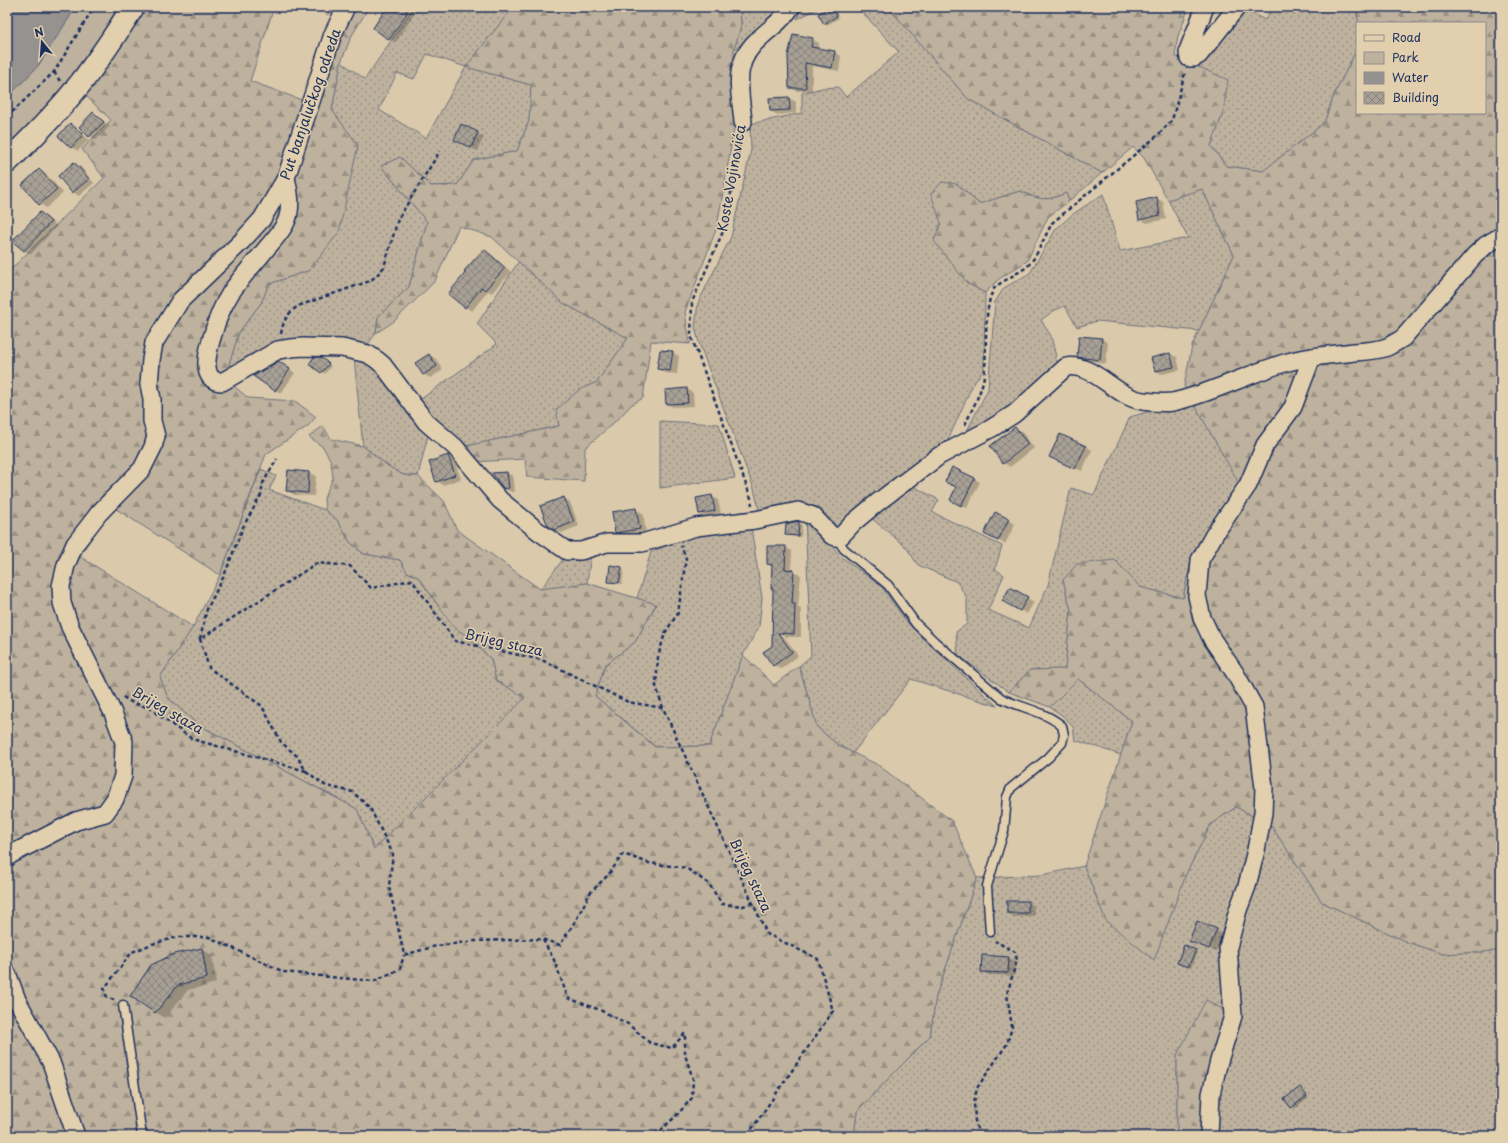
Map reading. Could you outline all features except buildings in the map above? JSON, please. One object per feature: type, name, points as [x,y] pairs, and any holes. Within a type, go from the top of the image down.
[{"type":"street","points":[[7,162],[44,126],[72,94],[112,40],[133,7]]},
{"type":"street","name":"Put banjalučkog odreda","points":[[7,858],[10,854],[76,821],[105,812],[115,799],[123,776],[124,742],[113,714],[70,627],[62,603],[61,586],[66,565],[75,544],[99,513],[142,469],[153,447],[156,436],[152,420],[152,399],[149,384],[154,343],[180,301],[242,241],[262,219],[286,178],[334,34],[346,7]]},
{"type":"street","name":"Koste Vojinovića","points":[[742,122],[739,76],[746,52],[752,44],[784,17],[791,7]]},
{"type":"street","points":[[1205,7],[1189,48],[1189,58],[1194,58],[1199,55],[1237,7]]},
{"type":"street","points":[[286,178],[290,194],[287,219],[279,234],[236,284],[224,303],[216,323],[206,361],[207,371],[213,380],[222,382],[278,350],[303,346],[342,348],[368,354],[383,365],[426,422],[455,447],[500,500],[538,531],[567,551],[581,551],[607,543],[642,543],[696,527],[755,520],[789,511],[798,511],[813,516],[828,533],[836,537],[841,536],[854,522],[878,502],[939,456],[992,428],[1014,414],[1066,368],[1078,367],[1090,372],[1124,395],[1141,400],[1171,402],[1218,388],[1288,362],[1312,357],[1387,347],[1403,338],[1475,255],[1486,245],[1501,236]]},
{"type":"street","points":[[1209,1136],[1211,1094],[1233,1016],[1228,946],[1238,910],[1247,886],[1256,850],[1263,813],[1264,788],[1254,707],[1235,673],[1212,639],[1202,618],[1197,596],[1200,560],[1214,535],[1248,485],[1265,445],[1293,406],[1312,357]]},
{"type":"street","points":[[7,973],[17,1000],[51,1062],[76,1136]]},
{"type":"lane","points":[[836,537],[844,549],[888,585],[916,624],[1001,698],[1013,704],[1050,717],[1062,726],[1064,735],[1062,743],[1048,758],[1011,788],[1007,797],[1004,831],[987,886],[990,932]]},
{"type":"lane","points":[[123,1005],[142,1136]]},
{"type":"path","points":[[7,117],[54,72],[94,7]]},
{"type":"path","points":[[954,448],[980,392],[989,302],[993,290],[996,286],[1027,267],[1035,257],[1052,223],[1157,136],[1172,120],[1189,58]]},
{"type":"path","name":"Koste Vojinovića","points":[[742,122],[725,227],[692,302],[691,336],[751,498],[755,520]]},
{"type":"path","points":[[278,350],[283,323],[288,313],[298,306],[370,281],[384,267],[398,219],[440,151]]},
{"type":"path","points":[[123,1005],[107,997],[104,989],[120,966],[132,952],[152,944],[178,937],[209,937],[284,972],[340,978],[374,980],[400,969],[404,955],[389,886],[392,854],[370,808],[353,792],[326,786],[306,771],[297,756],[281,742],[262,706],[209,668],[200,639],[207,609],[224,576],[243,526],[261,495],[263,483],[277,459]]},
{"type":"path","points":[[663,708],[656,686],[658,658],[665,633],[678,613],[686,558],[675,533]]},
{"type":"path","name":"Brijeg staza","points":[[200,639],[317,563],[350,566],[371,588],[412,580],[455,641],[542,660],[628,702],[663,708],[767,934],[818,959],[833,1011],[747,1136]]},
{"type":"path","name":"Brijeg staza","points":[[119,693],[131,702],[149,708],[192,739],[306,771]]},
{"type":"path","points":[[404,955],[436,946],[475,941],[542,939],[560,945],[590,893],[609,874],[623,854],[649,863],[686,868],[709,884],[722,904],[743,906],[753,903]]},
{"type":"path","points":[[979,1136],[975,1121],[974,1102],[977,1088],[1007,1044],[1012,1027],[1007,994],[1017,960],[1015,952],[995,942],[990,932]]},
{"type":"path","points":[[542,939],[554,960],[568,998],[600,1010],[628,1024],[650,1043],[672,1048],[685,1033],[685,1055],[692,1078],[692,1098],[671,1121],[660,1131],[651,1136]]},
{"type":"green space","points":[[76,7],[118,7],[101,35],[67,81],[26,132],[7,148],[7,98],[38,66]]},
{"type":"green space","points":[[147,7],[274,7],[250,81],[315,105],[352,7],[369,7],[351,37],[341,62],[332,110],[358,145],[339,232],[310,270],[269,284],[261,303],[239,332],[226,374],[229,382],[248,398],[295,401],[316,417],[308,426],[266,454],[220,575],[113,507],[79,556],[193,627],[160,677],[168,698],[197,724],[357,809],[374,849],[525,698],[496,680],[491,659],[464,634],[454,627],[418,577],[407,572],[400,560],[364,554],[350,542],[337,520],[325,510],[324,498],[333,478],[331,461],[323,447],[309,437],[323,426],[331,439],[363,446],[388,466],[403,475],[418,476],[444,501],[457,530],[540,589],[587,583],[656,604],[635,642],[605,665],[595,696],[655,747],[709,746],[743,655],[774,685],[799,666],[817,727],[839,746],[878,765],[952,821],[977,878],[936,996],[930,1036],[857,1111],[854,1136],[7,1136],[7,273],[104,178],[82,149],[111,120],[83,93],[117,52]]},
{"type":"green space","points":[[414,7],[513,7],[466,67],[532,85],[529,121],[517,151],[474,160],[457,185],[431,186],[400,157],[381,166],[427,222],[409,287],[378,317],[376,333],[366,347],[314,341],[226,374],[239,332],[261,303],[269,284],[310,270],[357,145],[332,110],[341,62],[365,79]],"holes":[[[427,54],[466,67],[426,138],[379,110],[397,73],[414,79]]]},
{"type":"green space","points":[[513,7],[740,7],[741,26],[734,50],[734,129],[717,227],[685,312],[690,344],[651,341],[643,398],[631,405],[619,418],[585,448],[584,481],[527,477],[525,459],[472,462],[462,447],[559,426],[556,410],[579,390],[597,382],[628,338],[563,303],[492,237],[459,226],[435,281],[393,322],[376,333],[378,317],[409,287],[427,222],[381,166],[400,157],[431,186],[457,185],[474,160],[517,151],[529,121],[531,85],[466,67]]},
{"type":"green space","points":[[740,7],[783,7],[780,12],[734,50],[741,26]]},
{"type":"green space","points":[[802,7],[821,7],[797,19]]},
{"type":"green space","points":[[866,7],[888,7],[968,99],[1102,173],[1069,201],[1066,193],[1053,198],[1043,199],[1020,191],[979,204],[957,184],[967,283],[985,293],[984,369],[972,386],[948,440],[883,486],[839,527],[832,529],[825,524],[817,507],[808,505],[794,504],[782,506],[760,513],[754,489],[699,343],[695,327],[698,303],[731,237],[751,150],[750,124],[802,113],[802,93],[822,88],[838,87],[846,97],[899,52],[862,12]]},
{"type":"green space","points":[[888,7],[1189,7],[1178,36],[1175,56],[1228,80],[1223,113],[1211,146],[1226,166],[1263,171],[1324,123],[1334,95],[1356,51],[1356,114],[1486,114],[1486,22],[1359,22],[1355,7],[1501,7],[1501,945],[1496,951],[1443,954],[1407,942],[1322,902],[1272,827],[1236,807],[1211,824],[1187,872],[1154,960],[1106,921],[1084,866],[1132,721],[1078,679],[1050,707],[1009,692],[1030,670],[1065,669],[1071,610],[1063,580],[1077,564],[1115,560],[1140,587],[1183,598],[1189,570],[1200,541],[1240,485],[1184,386],[1192,346],[1234,255],[1202,189],[1168,200],[1144,158],[1133,147],[1102,173],[968,99]]},
{"type":"green space","points":[[1272,7],[1355,7],[1359,22],[1356,22],[1356,51],[1334,95],[1324,123],[1263,171],[1226,166],[1211,146],[1223,113],[1199,67],[1243,9],[1265,20]]},
{"type":"green space","points":[[942,182],[957,184],[979,204],[1020,191],[1043,199],[1053,198],[1066,193],[1069,201],[1048,217],[1027,261],[999,279],[985,293],[967,283],[934,241],[941,223],[931,194]]},
{"type":"green space","points":[[1202,189],[1234,255],[1199,331],[1097,321],[1077,327],[1065,306],[1053,311],[1041,320],[1051,336],[1058,365],[1005,416],[967,431],[988,389],[995,302],[1004,288],[1030,273],[1056,229],[1073,214],[1103,194],[1120,251],[1188,238],[1168,200]]},
{"type":"green space","points":[[519,261],[563,303],[628,338],[597,382],[579,390],[559,426],[462,447],[417,402],[497,344],[477,324]]},
{"type":"green space","points":[[354,358],[369,359],[429,431],[418,476],[403,475],[388,466],[363,446]]},
{"type":"green space","points":[[1193,402],[1241,485],[1189,570],[1183,598],[1140,587],[1115,560],[1063,580],[1071,610],[1065,669],[1030,670],[1009,692],[958,655],[956,632],[967,624],[967,598],[957,582],[918,565],[906,547],[869,516],[913,486],[939,500],[932,512],[1002,546],[995,569],[1004,575],[988,610],[1029,628],[1048,585],[1071,488],[1094,495],[1130,417],[1157,409]]},
{"type":"green space","points":[[660,421],[719,424],[735,478],[660,488]]},
{"type":"green space","points":[[261,469],[276,476],[269,490],[325,510],[337,520],[350,542],[364,554],[400,560],[407,572],[418,577],[454,627],[464,634],[491,659],[496,680],[526,698],[374,850],[357,809],[197,724],[168,698],[160,677],[193,627],[220,575]]},
{"type":"green space","points":[[805,516],[823,540],[832,545],[840,556],[881,586],[906,621],[920,636],[997,706],[911,679],[853,753],[839,746],[817,727],[799,666],[811,656]]},
{"type":"green space","points":[[751,527],[762,598],[759,627],[743,655],[709,746],[656,747],[595,696],[605,665],[635,642],[656,605],[637,598],[651,552],[688,537]]},
{"type":"green space","points":[[591,554],[587,583],[540,590],[564,558]]},
{"type":"green space","points":[[1078,679],[1132,721],[1121,755],[1075,740],[1073,727],[1063,716],[1050,707]]},
{"type":"green space","points":[[1236,807],[1272,827],[1322,902],[1407,942],[1443,954],[1496,951],[1501,945],[1501,1136],[1201,1136],[1177,1055],[1177,1136],[854,1136],[857,1111],[930,1036],[936,996],[977,878],[1042,875],[1084,866],[1106,921],[1187,872],[1211,824]]},
{"type":"green space","points":[[1206,1000],[1226,1011],[1201,1136],[1177,1136],[1177,1055]]},
{"type":"water","points":[[7,7],[76,7],[38,66],[7,98]]}]
